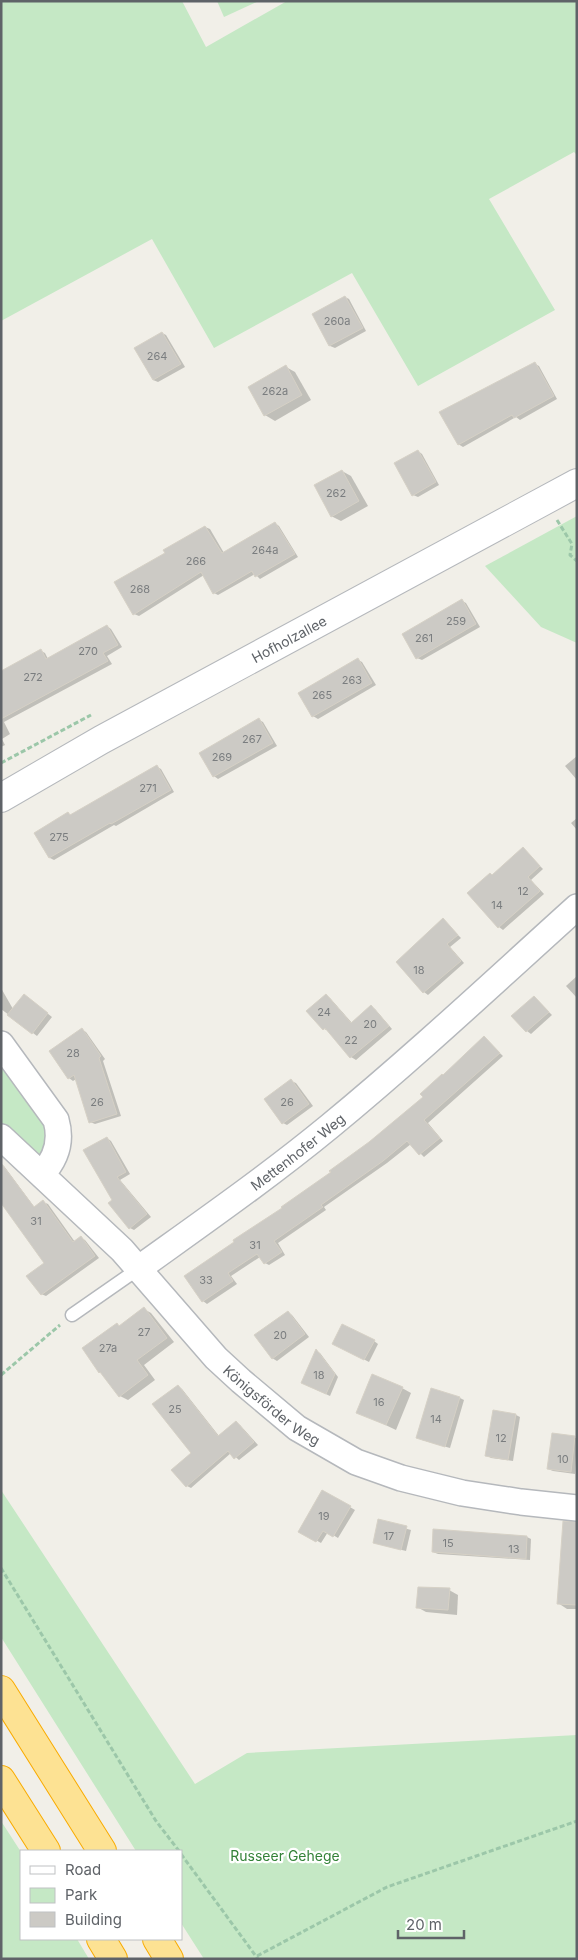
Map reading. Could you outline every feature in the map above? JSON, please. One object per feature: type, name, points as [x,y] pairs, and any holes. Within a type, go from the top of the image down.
[{"type":"highway","points":[[1,1690],[101,1850]]},
{"type":"highway","points":[[1,1780],[45,1850]]},
{"type":"highway","points":[[102,1940],[113,1959]]},
{"type":"highway","points":[[158,1940],[169,1959]]},
{"type":"street","name":"Hofholzallee","points":[[1,798],[117,731],[577,483]]},
{"type":"street","name":"Mettenhofer Weg","points":[[138,1269],[260,1181],[328,1127],[392,1074],[577,908]]},
{"type":"street","points":[[1,1044],[56,1120],[58,1129],[56,1154],[42,1174]]},
{"type":"street","name":"Königsförder Weg","points":[[1,1136],[122,1250],[196,1337],[241,1381],[297,1428],[356,1462],[382,1472],[434,1486],[521,1502],[577,1508]]},
{"type":"lane","name":"Mettenhofer Weg","points":[[72,1315],[138,1269]]},
{"type":"path","points":[[561,525],[572,544],[570,555],[577,561]]},
{"type":"path","points":[[1,1375],[72,1315]]},
{"type":"path","points":[[1,1568],[76,1687],[156,1821],[178,1850]]},
{"type":"path","points":[[182,1855],[258,1957],[386,1887],[577,1821]]},
{"type":"green space","points":[[1,1],[182,1],[206,47],[287,1],[577,1],[577,155],[574,152],[489,199],[555,310],[418,386],[352,273],[214,348],[152,239],[1,321]]},
{"type":"green space","points":[[217,1],[259,1],[224,17]]},
{"type":"green space","points":[[577,516],[577,643],[541,627],[485,566]]},
{"type":"green space","points":[[1,1058],[50,1126],[42,1153],[38,1154],[25,1146],[1,1123]]},
{"type":"green space","name":"Russeer Gehege","points":[[1,1490],[195,1784],[247,1753],[577,1735],[577,1959],[204,1959],[182,1925],[182,1850],[135,1850],[1,1637]]},
{"type":"green space","points":[[1,1821],[20,1850],[20,1940],[78,1940],[89,1959],[1,1959]]},
{"type":"building","points":[[345,296],[363,328],[329,346],[312,314]]},
{"type":"building","points":[[162,332],[181,364],[153,380],[134,348]]},
{"type":"building","points":[[535,362],[554,396],[514,418],[512,415],[458,445],[439,412]]},
{"type":"building","points":[[286,365],[302,395],[264,416],[248,387]]},
{"type":"building","points":[[418,450],[436,482],[412,496],[394,463]]},
{"type":"building","points":[[342,470],[359,501],[331,517],[314,485]]},
{"type":"building","points":[[275,522],[295,554],[255,577],[252,571],[213,594],[201,572],[133,615],[114,582],[165,553],[163,550],[205,526],[222,553]]},
{"type":"building","points":[[462,599],[476,624],[416,659],[402,634]]},
{"type":"building","points":[[107,625],[118,645],[103,653],[108,661],[1,719],[1,671],[41,649],[46,659]]},
{"type":"building","points":[[358,658],[372,683],[312,717],[298,693]]},
{"type":"building","points":[[259,718],[273,743],[213,777],[199,753]]},
{"type":"building","points":[[157,765],[171,790],[49,858],[34,833],[68,812],[70,815]]},
{"type":"building","points":[[523,847],[540,866],[528,877],[540,891],[498,928],[467,893],[490,873],[492,875]]},
{"type":"building","points":[[443,918],[458,935],[447,944],[461,961],[423,993],[396,962]]},
{"type":"building","points":[[24,994],[48,1013],[32,1034],[7,1015]]},
{"type":"building","points":[[326,994],[351,1023],[371,1005],[389,1026],[350,1058],[325,1028],[323,1030],[306,1011]]},
{"type":"building","points":[[534,996],[549,1012],[526,1032],[511,1016]]},
{"type":"building","points":[[82,1028],[101,1056],[99,1058],[117,1114],[89,1123],[74,1075],[68,1079],[49,1051]]},
{"type":"building","points":[[484,1036],[500,1053],[424,1120],[440,1138],[419,1155],[407,1141],[383,1161],[321,1205],[323,1207],[274,1241],[282,1252],[264,1264],[257,1254],[228,1273],[233,1281],[202,1302],[184,1276],[234,1242],[233,1240],[282,1208],[369,1142],[423,1097],[420,1094]]},
{"type":"building","points":[[291,1079],[309,1104],[282,1124],[264,1099]]},
{"type":"building","points":[[107,1137],[126,1172],[117,1177],[147,1214],[129,1229],[108,1203],[112,1200],[83,1150]]},
{"type":"building","points":[[1,1163],[34,1207],[43,1200],[73,1242],[81,1236],[95,1256],[41,1295],[26,1276],[44,1263],[1,1203]]},
{"type":"building","points":[[144,1307],[167,1338],[137,1360],[148,1375],[119,1397],[82,1348],[117,1323],[119,1326]]},
{"type":"building","points":[[288,1311],[305,1334],[272,1359],[254,1335]]},
{"type":"building","points":[[342,1324],[375,1340],[364,1360],[332,1344]]},
{"type":"building","points":[[316,1349],[335,1374],[326,1394],[301,1383]]},
{"type":"building","points":[[372,1374],[403,1387],[386,1425],[356,1413]]},
{"type":"building","points":[[178,1385],[218,1436],[236,1421],[254,1442],[234,1459],[228,1451],[186,1487],[171,1470],[191,1453],[152,1404]]},
{"type":"building","points":[[431,1388],[460,1397],[445,1447],[416,1438]]},
{"type":"building","points":[[493,1410],[516,1414],[508,1460],[485,1456]]},
{"type":"building","points":[[552,1433],[575,1436],[571,1472],[547,1469]]},
{"type":"building","points":[[322,1490],[351,1506],[333,1537],[323,1531],[316,1542],[298,1532]]},
{"type":"building","points":[[378,1519],[407,1526],[401,1550],[373,1543]]},
{"type":"building","points":[[563,1521],[577,1522],[577,1605],[557,1604]]},
{"type":"building","points":[[433,1529],[527,1536],[526,1559],[432,1552]]},
{"type":"building","points":[[418,1587],[450,1588],[448,1610],[416,1608]]}]
